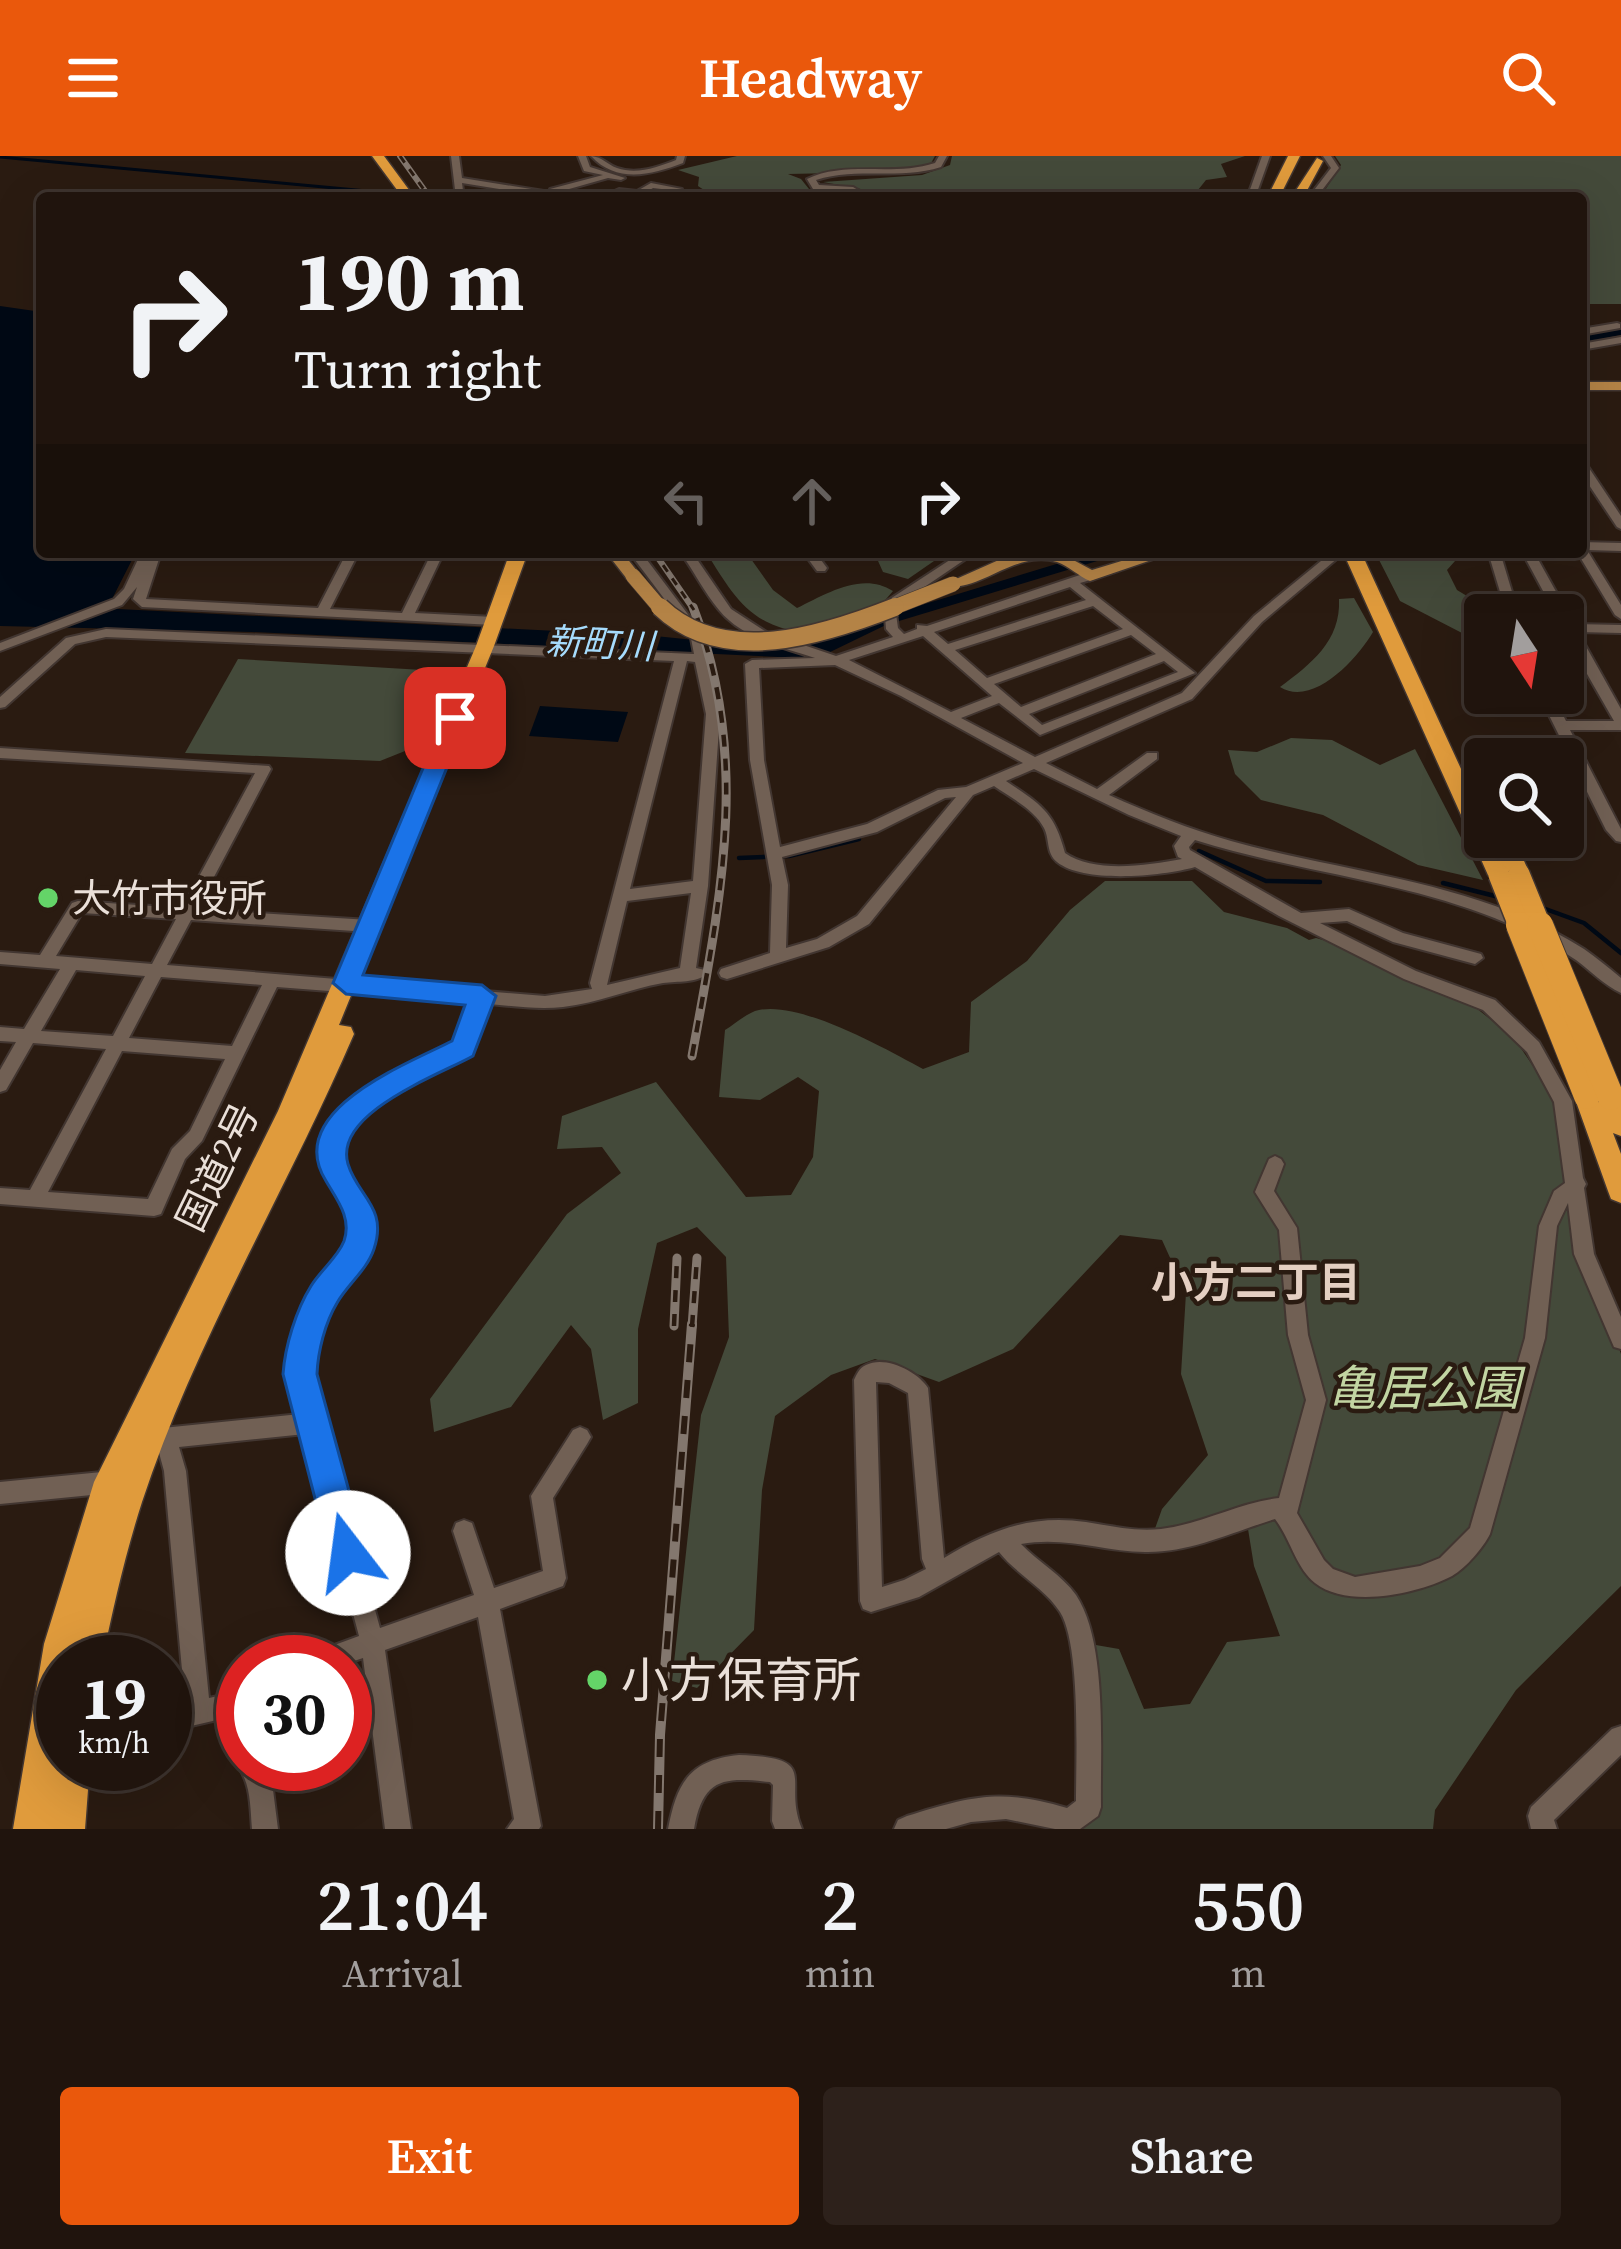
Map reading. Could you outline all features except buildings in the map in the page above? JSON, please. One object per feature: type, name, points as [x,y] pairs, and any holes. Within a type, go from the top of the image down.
[{"type":"highway","points":[[382,156],[408,192]]},
{"type":"highway","points":[[1276,192],[1294,156]]},
{"type":"highway","points":[[1301,192],[1322,158]]},
{"type":"highway","name":"国道2号","points":[[31,1829],[61,1644],[121,1482],[148,1439],[310,1113],[354,984],[494,638],[517,558]]},
{"type":"highway","name":"国道2号","points":[[354,984],[369,926],[529,558]]},
{"type":"highway","points":[[1356,558],[1464,759]]},
{"type":"highway","points":[[1371,558],[1599,1097],[1621,1191]]},
{"type":"highway","points":[[1506,858],[1509,875]]},
{"type":"highway","points":[[1599,1097],[1621,1125]]},
{"type":"highway","name":"国道2号","points":[[90,1635],[121,1482]]},
{"type":"highway","points":[[67,1829],[70,1791]]},
{"type":"main road","points":[[1587,386],[1621,386]]},
{"type":"main road","points":[[619,558],[672,619],[718,637],[765,642],[831,632],[1021,558]]},
{"type":"main road","points":[[1063,558],[1089,574],[1146,558]]},
{"type":"street","points":[[455,156],[456,192]]},
{"type":"street","points":[[582,156],[587,169],[628,179]]},
{"type":"street","points":[[595,156],[602,165],[638,176],[680,161],[681,156]]},
{"type":"street","points":[[640,156],[657,170]]},
{"type":"street","points":[[856,192],[816,187],[812,179],[911,172],[938,165],[943,156]]},
{"type":"street","points":[[1253,192],[1266,156]]},
{"type":"street","points":[[1317,192],[1335,168],[1322,158]]},
{"type":"street","points":[[552,192],[612,176]]},
{"type":"street","points":[[454,181],[531,192]]},
{"type":"street","points":[[642,192],[651,185],[678,189]]},
{"type":"street","points":[[1587,331],[1618,326]]},
{"type":"street","points":[[1587,346],[1621,340]]},
{"type":"street","points":[[1587,473],[1621,525]]},
{"type":"street","points":[[1587,547],[1621,547]]},
{"type":"street","points":[[1587,557],[1621,615]]},
{"type":"street","points":[[0,647],[110,606],[127,595],[141,562],[150,558]]},
{"type":"street","points":[[153,558],[139,599],[142,603],[406,618],[494,638]]},
{"type":"street","points":[[322,613],[350,558]]},
{"type":"street","points":[[406,618],[435,558]]},
{"type":"street","points":[[0,958],[567,1002],[646,980],[693,974],[714,730],[696,633],[639,558]]},
{"type":"street","points":[[680,558],[712,606],[738,630],[823,658],[1010,756],[1030,762]]},
{"type":"street","points":[[690,558],[733,617],[950,717],[1099,795],[1192,833],[1460,902],[1523,925],[1580,954],[1621,988]]},
{"type":"street","points":[[814,558],[821,568]]},
{"type":"street","points":[[897,634],[889,611],[896,598],[956,558]]},
{"type":"street","points":[[1316,558],[1321,570]]},
{"type":"street","points":[[776,853],[872,828],[944,793],[968,791],[1187,696],[1258,619],[1333,558]]},
{"type":"street","points":[[1496,558],[1507,594]]},
{"type":"street","points":[[1531,558],[1550,594]]},
{"type":"street","points":[[778,956],[780,885],[758,760],[752,664],[823,658],[1089,574]]},
{"type":"street","points":[[922,628],[1040,731],[1188,673],[1071,582]]},
{"type":"street","points":[[946,649],[1095,601]]},
{"type":"street","points":[[1584,624],[1621,629]]},
{"type":"street","points":[[986,683],[1132,630]]},
{"type":"street","points":[[0,704],[71,641],[89,634],[494,638],[681,658],[703,656]]},
{"type":"street","points":[[1020,713],[1166,656]]},
{"type":"street","points":[[602,994],[598,983],[681,658]]},
{"type":"street","points":[[1561,725],[1621,724],[1584,658]]},
{"type":"street","points":[[950,717],[1001,697]]},
{"type":"street","points":[[1556,714],[1621,837]]},
{"type":"street","points":[[0,753],[264,769],[35,1198]]},
{"type":"street","points":[[1099,795],[1152,756]]},
{"type":"street","points":[[993,779],[1046,822],[1059,857],[1066,861],[1096,869],[1183,867],[1198,861]]},
{"type":"street","points":[[728,973],[823,943],[863,920],[968,791]]},
{"type":"street","points":[[1192,833],[1181,846],[1183,853],[1409,975],[1468,995],[1507,1019],[1533,1047],[1563,1101],[1584,1253],[1621,1340]]},
{"type":"street","points":[[620,896],[700,886]]},
{"type":"street","points":[[44,962],[78,907],[369,926]]},
{"type":"street","points":[[1301,919],[1349,915],[1399,938],[1475,958]]},
{"type":"street","points":[[0,1084],[71,964]]},
{"type":"street","points":[[0,1196],[154,1208],[178,1154],[196,1136],[273,979]]},
{"type":"street","points":[[371,1635],[300,1374],[301,1356],[321,1298],[359,1247],[362,1222],[357,1202],[333,1168],[333,1140],[360,1102],[464,1048],[482,996]]},
{"type":"street","points":[[0,1034],[236,1053]]},
{"type":"street","points":[[1275,1164],[1264,1192],[1288,1228],[1298,1335],[1316,1400],[1286,1514]]},
{"type":"street","points":[[939,1575],[933,1559],[918,1388],[891,1373],[872,1372],[864,1380],[871,1600],[890,1598],[939,1575],[1003,1540],[1022,1533],[1081,1528],[1144,1541],[1277,1508],[1286,1514],[1316,1568],[1326,1578],[1355,1588],[1420,1577],[1448,1566],[1479,1534],[1535,1338],[1548,1226],[1561,1197],[1577,1184]]},
{"type":"street","points":[[148,1439],[312,1423]]},
{"type":"street","points":[[398,1829],[372,1640],[555,1578],[542,1496],[580,1437]]},
{"type":"street","points":[[148,1439],[175,1471],[216,1679]]},
{"type":"street","points":[[0,1493],[121,1482]]},
{"type":"street","points":[[464,1531],[487,1601],[528,1826],[520,1829]]},
{"type":"street","points":[[908,1829],[983,1806],[1024,1806],[1070,1821],[1089,1807],[1081,1630],[1055,1587],[1015,1558],[1003,1540]]},
{"type":"street","points":[[1544,1829],[1540,1816],[1621,1738]]},
{"type":"street","points":[[681,1829],[684,1804],[698,1782],[709,1772],[730,1765],[776,1770],[785,1781],[784,1821],[789,1829]]},
{"type":"street","points":[[261,1791],[266,1829]]},
{"type":"green space","points":[[737,156],[935,156],[930,165],[885,172],[788,174],[809,189],[840,192],[707,192],[698,186],[699,177],[678,170]]},
{"type":"green space","points":[[952,156],[1245,156],[1221,164],[1227,177],[1206,180],[1198,190],[1202,192],[869,192],[823,182],[922,175],[950,165]]},
{"type":"green space","points":[[1335,156],[1621,156],[1621,304],[1587,304],[1587,192],[1324,192],[1341,165]]},
{"type":"green space","points":[[710,558],[751,559],[773,590],[797,608],[857,584],[893,591],[881,605],[795,631],[764,621],[732,592]]},
{"type":"green space","points":[[877,558],[938,558],[908,579],[883,572]]},
{"type":"green space","points":[[1378,558],[1458,558],[1447,570],[1464,594],[1462,633],[1400,601]]},
{"type":"green space","points":[[1354,598],[1373,632],[1357,655],[1320,686],[1293,692],[1280,687],[1313,660],[1329,639],[1339,599]]},
{"type":"green space","points":[[238,659],[423,670],[434,682],[405,751],[380,761],[185,753]]},
{"type":"green space","points":[[1291,738],[1332,740],[1380,765],[1415,749],[1464,843],[1464,858],[1472,858],[1483,880],[1418,865],[1323,815],[1261,800],[1235,774],[1228,750],[1257,752]]},
{"type":"green space","name":"亀居公園","points":[[1105,881],[1192,881],[1224,912],[1287,928],[1309,940],[1351,948],[1422,986],[1466,1000],[1514,1038],[1556,1100],[1597,1286],[1621,1354],[1621,1586],[1516,1690],[1435,1810],[1433,1829],[1081,1829],[1096,1817],[1090,1644],[1119,1649],[1144,1709],[1190,1704],[1227,1642],[1280,1636],[1254,1566],[1248,1529],[1192,1543],[1152,1537],[1162,1509],[1208,1455],[1181,1374],[1186,1293],[1162,1240],[1120,1235],[1013,1349],[939,1382],[875,1359],[831,1375],[775,1416],[762,1490],[754,1630],[697,1688],[672,1681],[701,1415],[729,1337],[726,1257],[697,1227],[657,1243],[638,1329],[638,1403],[603,1420],[591,1349],[571,1325],[511,1407],[434,1432],[430,1399],[567,1214],[621,1173],[602,1147],[557,1149],[562,1116],[656,1082],[746,1197],[791,1195],[813,1157],[819,1091],[798,1077],[760,1100],[719,1097],[725,1030],[755,1011],[777,1009],[820,1019],[923,1069],[969,1052],[971,1002],[1027,961],[1070,910]]},
{"type":"water","points":[[0,306],[36,311],[36,558],[133,558],[110,603],[118,609],[655,636],[773,648],[819,642],[925,606],[826,654],[800,658],[252,632],[0,626]]},
{"type":"water","points":[[540,706],[628,712],[618,742],[529,736]]},
{"type":"waterway","points":[[0,157],[369,192]]},
{"type":"waterway","name":"新町川","points":[[1587,337],[1621,330]]},
{"type":"waterway","name":"新町川","points":[[892,617],[1096,558]]},
{"type":"waterway","points":[[739,858],[789,856],[859,839]]},
{"type":"waterway","points":[[1199,851],[1266,881],[1320,882]]},
{"type":"waterway","points":[[1443,883],[1499,897]]},
{"type":"waterway","points":[[1540,907],[1584,923],[1621,953]]},
{"type":"railway","points":[[400,156],[426,192]]},
{"type":"railway","points":[[658,558],[694,610]]},
{"type":"railway","points":[[692,1056],[720,886],[726,775],[722,719],[694,610]]},
{"type":"railway","points":[[674,1326],[677,1258]]},
{"type":"railway","points":[[692,1327],[697,1258]]},
{"type":"railway","points":[[658,1829],[660,1735],[692,1324]]},
{"type":"place","name":"大竹市役所","points":[[48,898]]},
{"type":"place","name":"小方保育所","points":[[597,1680]]},
{"type":"district","name":"小方二丁目","points":[[1256,1282]]},
{"type":"route","points":[[348,1553],[300,1374],[301,1356],[321,1298],[359,1247],[362,1222],[357,1202],[333,1168],[333,1140],[360,1102],[464,1048],[482,996],[346,983],[455,718]]}]
